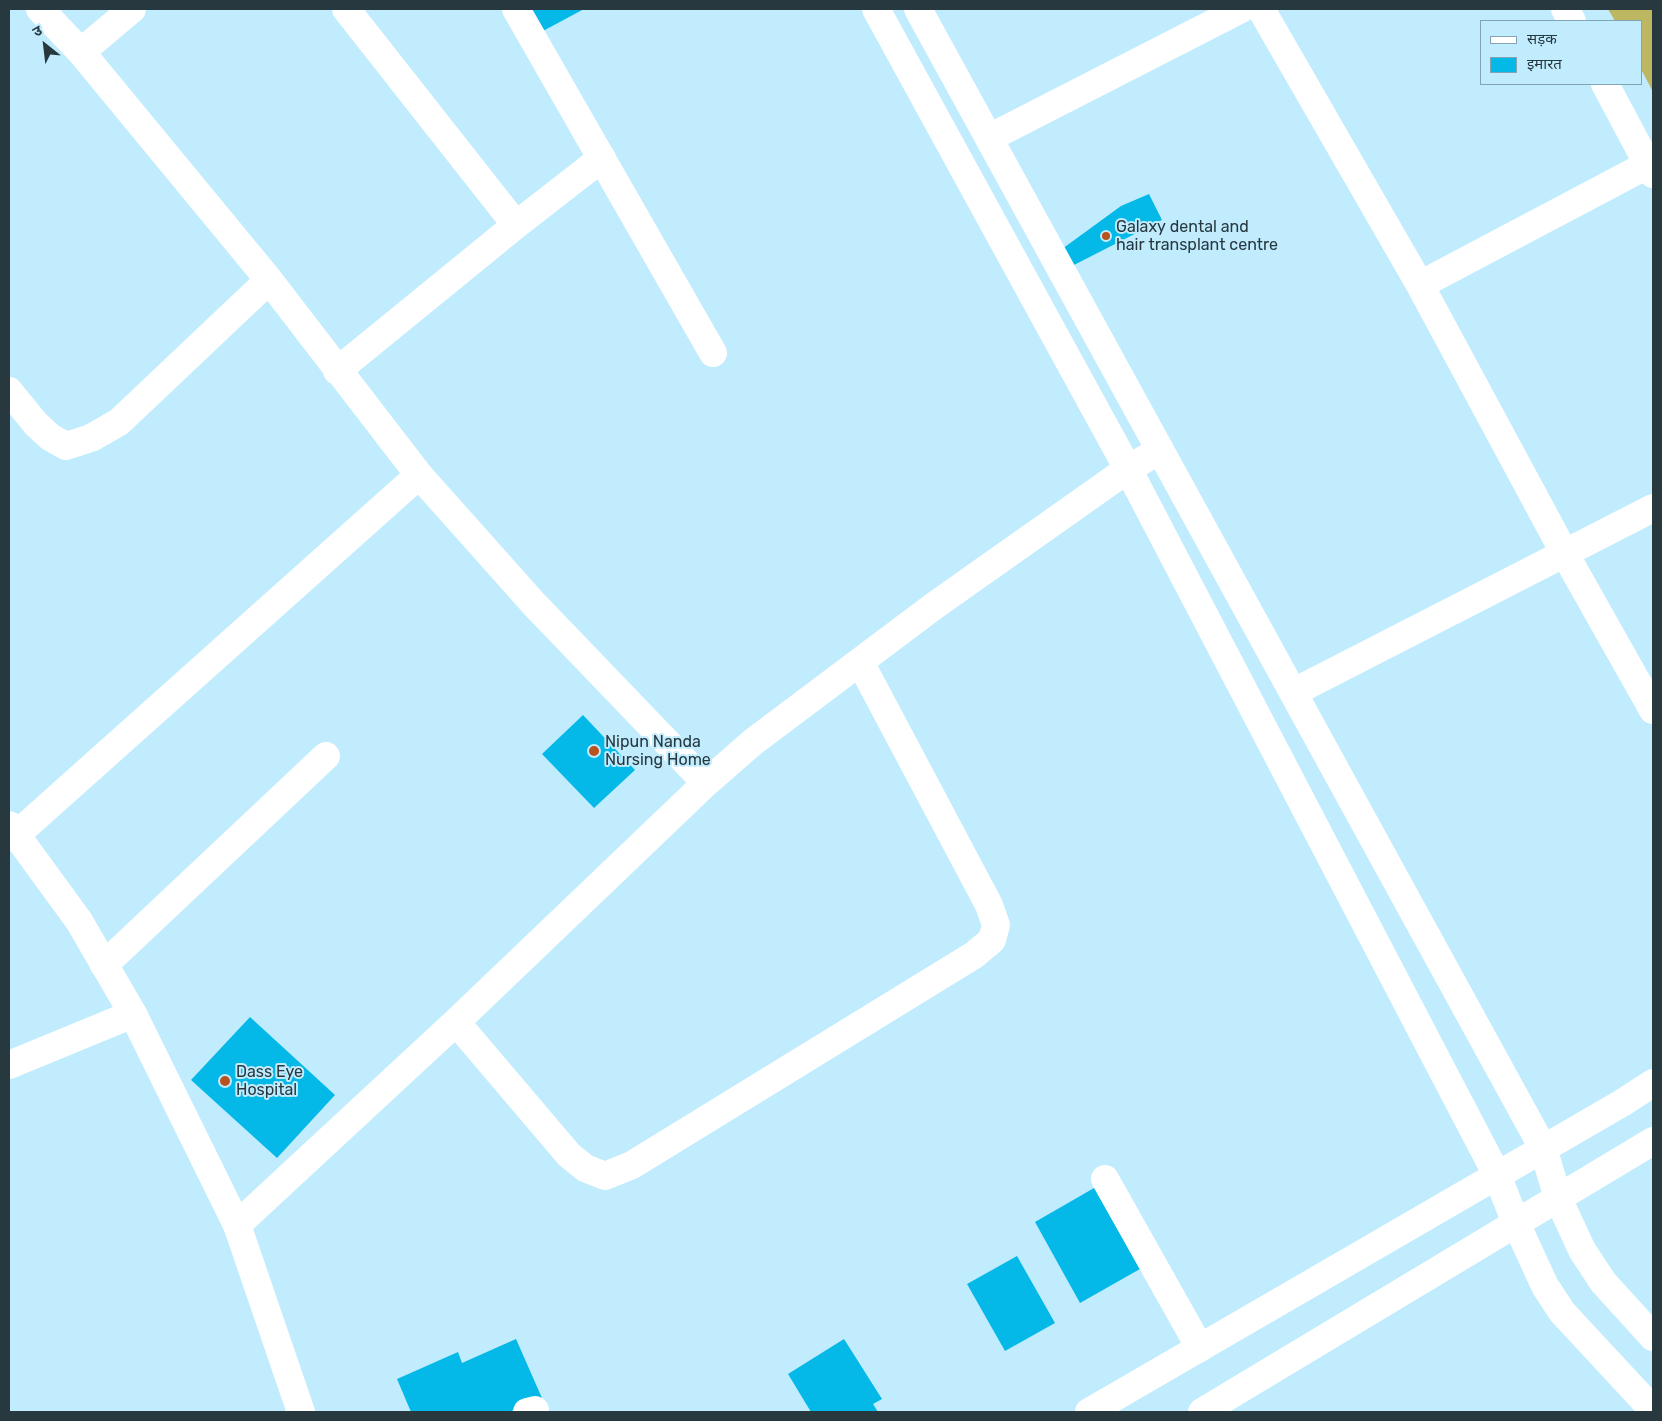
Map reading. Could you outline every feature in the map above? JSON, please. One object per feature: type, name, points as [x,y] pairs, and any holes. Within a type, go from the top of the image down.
[{"type":"street","points":[[40,9],[80,52],[269,280],[337,371],[419,475],[534,604],[706,783]]},
{"type":"street","points":[[80,52],[132,9]]},
{"type":"street","points":[[346,9],[516,225]]},
{"type":"street","points":[[516,9],[713,353]]},
{"type":"street","points":[[876,9],[1128,469],[1497,1175],[1516,1223],[1545,1286],[1562,1312],[1653,1410]]},
{"type":"street","points":[[918,9],[1544,1148],[1558,1198],[1582,1250],[1603,1282],[1653,1337]]},
{"type":"street","points":[[989,138],[1241,9]]},
{"type":"street","points":[[1261,9],[1420,285],[1565,554],[1653,710]]},
{"type":"street","points":[[1565,9],[1571,20]]},
{"type":"street","points":[[1420,285],[1651,169],[1606,85]]},
{"type":"street","points":[[337,371],[516,225],[602,158]]},
{"type":"street","points":[[9,391],[36,424],[50,437],[66,446],[91,438],[119,422],[269,280]]},
{"type":"street","points":[[237,1225],[456,1022],[706,783],[754,742],[934,606],[1128,469],[1160,450]]},
{"type":"street","points":[[301,1412],[237,1225],[133,1014],[79,922],[13,830],[419,475]]},
{"type":"street","points":[[1294,692],[1653,508]]},
{"type":"street","points":[[456,1022],[569,1155],[585,1168],[605,1176],[632,1165],[974,955],[992,940],[996,925],[989,906],[860,662]]},
{"type":"street","points":[[104,965],[326,756]]},
{"type":"street","points":[[9,1065],[133,1014]]},
{"type":"street","points":[[1089,1412],[1653,1083]]},
{"type":"street","points":[[1202,1412],[1653,1141]]},
{"type":"street","points":[[1105,1179],[1200,1348]]},
{"type":"shaded area","points":[[1608,9],[1653,9],[1653,92],[1642,71],[1642,20],[1614,20]]},
{"type":"building","points":[[530,9],[584,9],[543,31]]},
{"type":"building","name":"Galaxy dental and hair transplant centre","points":[[1149,194],[1162,220],[1072,266],[1062,249],[1121,206]]},
{"type":"building","points":[[583,715],[635,770],[594,808],[542,754]]},
{"type":"building","points":[[250,1017],[335,1095],[277,1158],[191,1080]]},
{"type":"building","points":[[1101,1184],[1147,1265],[1080,1303],[1035,1222]]},
{"type":"building","points":[[1017,1256],[1055,1323],[1005,1351],[967,1284]]},
{"type":"building","points":[[516,1339],[542,1398],[509,1412],[411,1412],[397,1379],[458,1352],[462,1363]]},
{"type":"building","points":[[844,1339],[882,1399],[873,1404],[878,1412],[811,1412],[788,1374]]},
{"type":"place","name":"Galaxy dental and hair transplant centre","points":[[1106,236]]},
{"type":"place","name":"Nipun Nanda Nursing Home","points":[[594,751]]},
{"type":"place","name":"Dass Eye Hospital","points":[[225,1081]]}]
